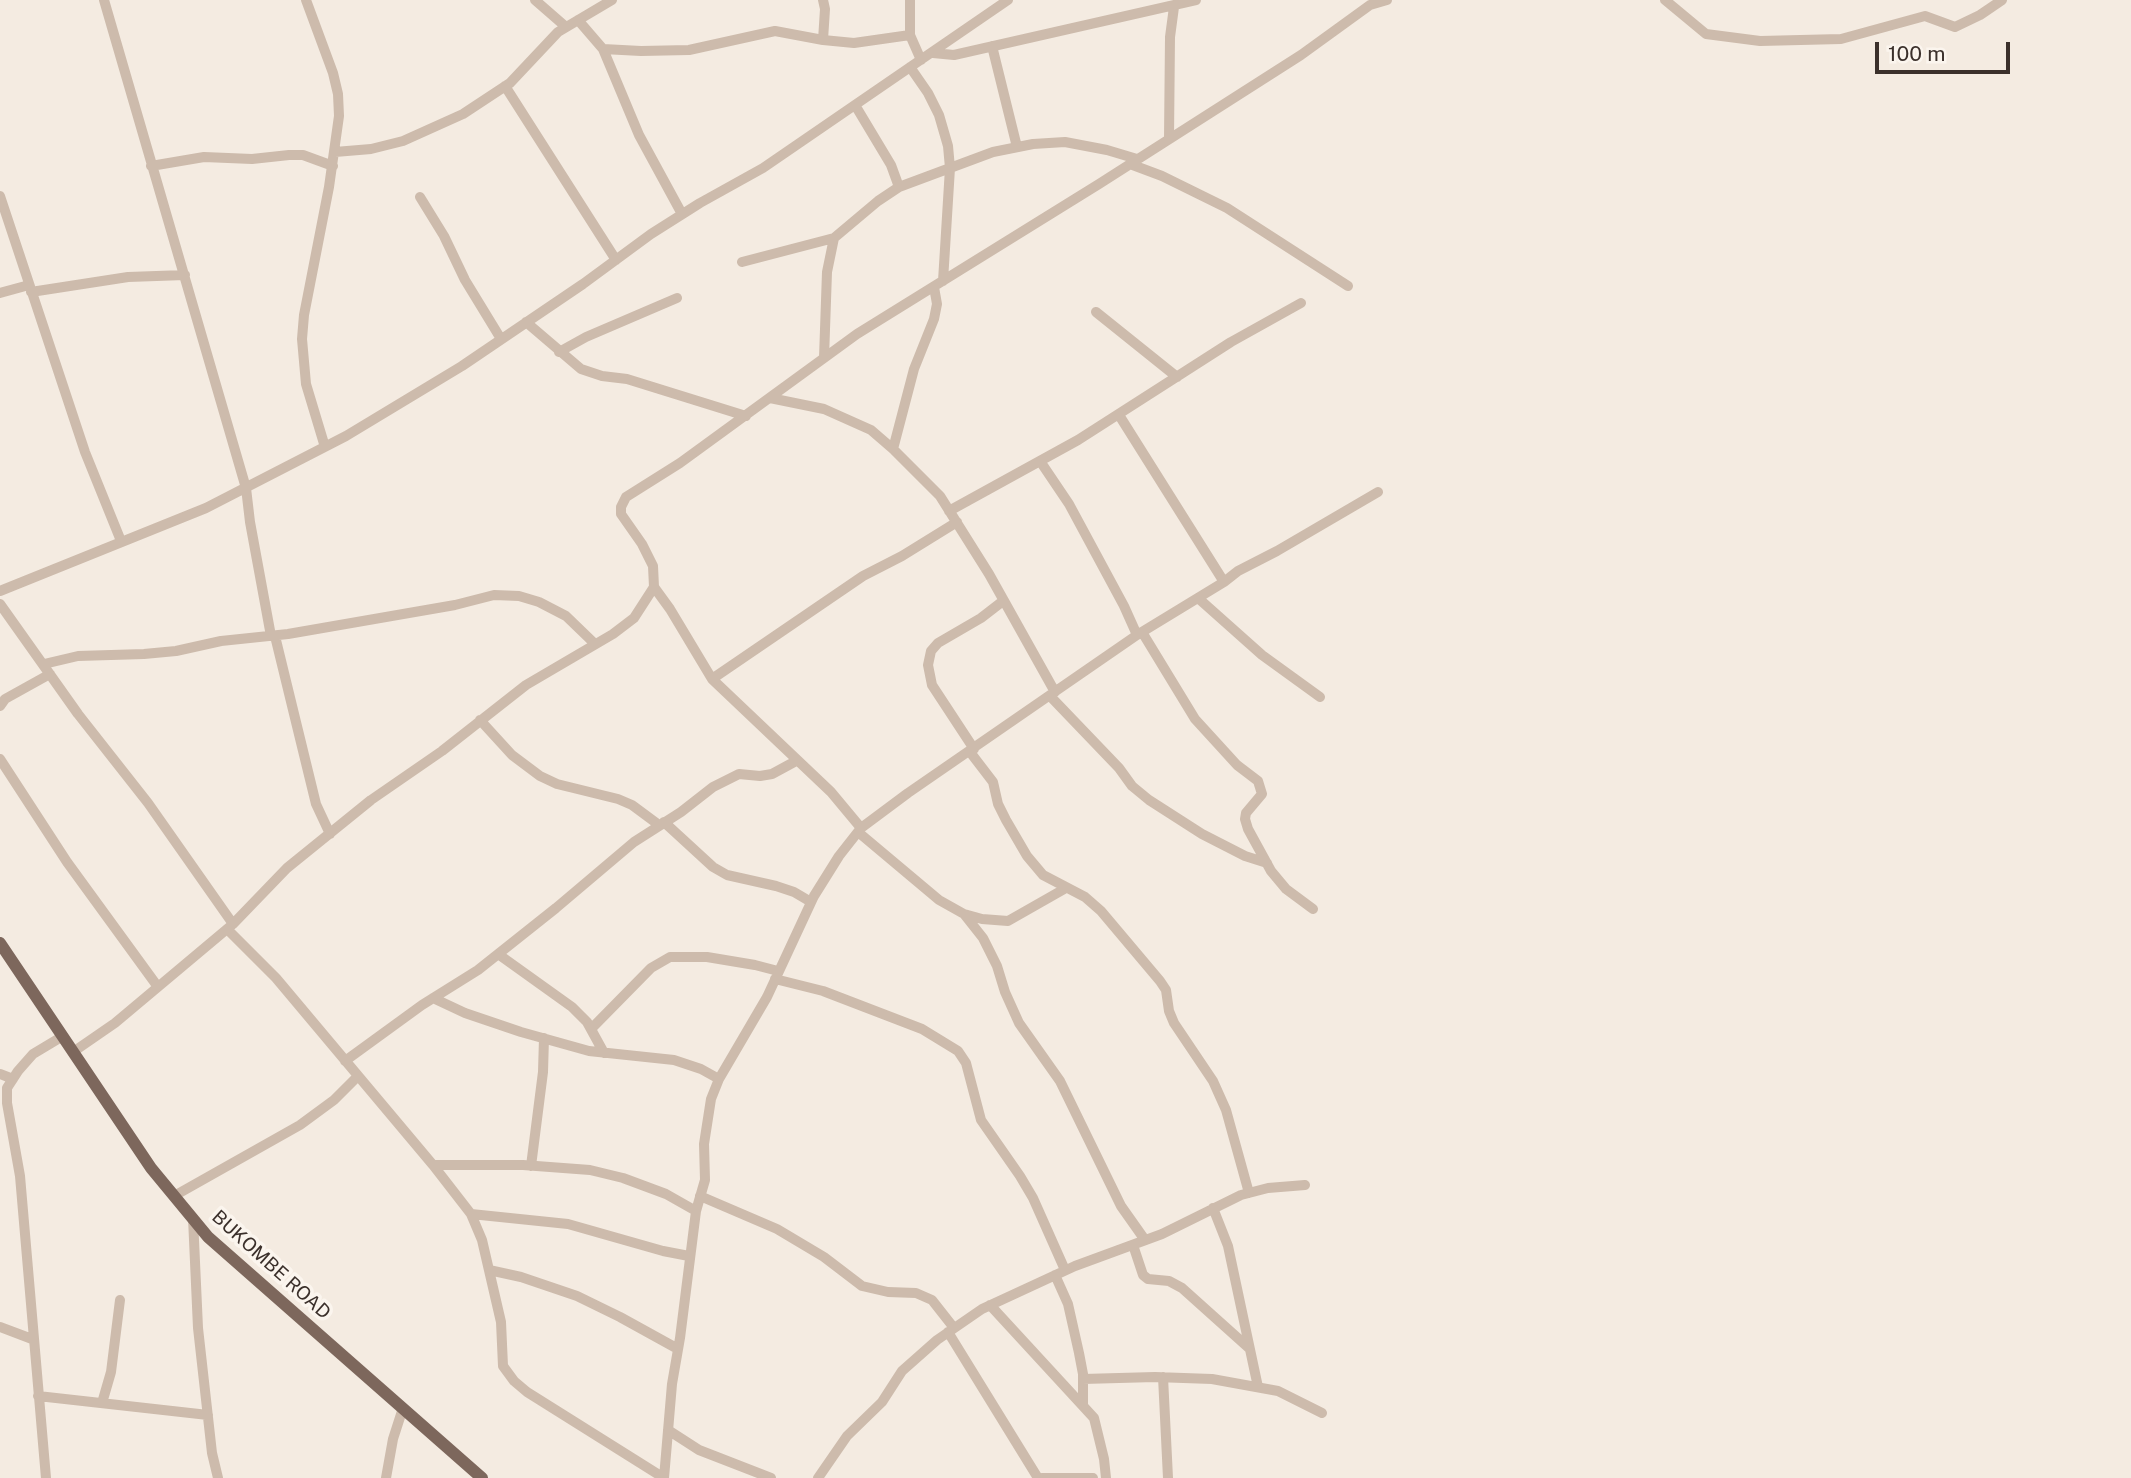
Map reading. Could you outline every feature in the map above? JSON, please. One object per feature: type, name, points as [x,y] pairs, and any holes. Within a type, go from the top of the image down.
[{"type":"main road","name":"BUKOMBE ROAD","points":[[0,943],[151,1168],[208,1237],[482,1478]]},
{"type":"street","points":[[104,0],[246,488],[250,522],[273,636],[313,791],[330,834]]},
{"type":"street","points":[[306,0],[318,27],[338,94],[339,116],[333,166],[312,264],[302,339],[306,384],[325,447]]},
{"type":"street","points":[[535,0],[566,27]]},
{"type":"street","points":[[335,152],[371,149],[403,141],[463,114],[505,86],[558,32],[612,0]]},
{"type":"street","points":[[823,0],[823,40]]},
{"type":"street","points":[[910,0],[909,35],[920,60]]},
{"type":"street","points":[[0,591],[206,508],[325,447],[401,404],[501,339],[682,214],[762,168],[1007,0]]},
{"type":"street","points":[[933,53],[954,55],[1196,0]]},
{"type":"street","points":[[1066,888],[1008,921],[996,922],[964,914],[939,900],[859,830],[831,792],[712,680],[654,587],[653,566],[642,544],[623,519],[622,502],[746,416],[857,334],[1301,55],[1370,5],[1387,0]]},
{"type":"street","points":[[1665,0],[1706,34],[1760,41],[1841,39],[1924,16],[1955,27],[2002,0]]},
{"type":"street","points":[[1169,138],[1170,37],[1174,7]]},
{"type":"street","points":[[578,20],[603,49],[639,135],[682,214]]},
{"type":"street","points":[[603,49],[689,50],[775,31],[854,43],[909,35]]},
{"type":"street","points":[[992,46],[1017,147]]},
{"type":"street","points":[[894,449],[914,369],[934,319],[937,304],[950,168],[948,146],[939,115],[929,93],[910,67]]},
{"type":"street","points":[[505,86],[616,260]]},
{"type":"street","points":[[855,105],[891,165],[899,187]]},
{"type":"street","points":[[743,262],[834,237],[899,187],[993,152],[1065,142],[1107,150],[1227,208],[1348,286]]},
{"type":"street","points":[[151,166],[204,157],[252,159],[289,155],[303,155],[333,166]]},
{"type":"street","points":[[0,197],[2,211],[85,452],[121,541]]},
{"type":"street","points":[[420,197],[444,236],[477,302],[501,339]]},
{"type":"street","points":[[824,358],[827,272],[834,237]]},
{"type":"street","points":[[0,293],[128,277],[185,275]]},
{"type":"street","points":[[559,352],[586,337],[677,298]]},
{"type":"street","points":[[949,511],[1119,415],[1262,323],[1301,303]]},
{"type":"street","points":[[1096,312],[1177,377]]},
{"type":"street","points":[[526,322],[581,369],[654,386],[746,416]]},
{"type":"street","points":[[770,398],[824,409],[871,430],[894,449],[940,496],[957,522],[1052,694],[1132,786],[1202,834],[1245,856],[1267,863]]},
{"type":"street","points":[[1119,415],[1224,582]]},
{"type":"street","points":[[1040,461],[1069,503],[1139,633],[1195,719],[1220,749],[1258,781],[1262,794],[1247,813],[1245,819],[1248,829],[1267,863],[1286,889],[1313,909]]},
{"type":"street","points":[[0,604],[78,714],[148,803],[230,926],[433,1165],[471,1214],[482,1240],[501,1322],[503,1366],[514,1381],[527,1392],[664,1478],[672,1384],[696,1211],[705,1180],[704,1143],[708,1111],[719,1079],[754,1020],[811,902],[839,856],[859,830],[908,793],[1139,633],[1238,571],[1378,492]]},
{"type":"street","points":[[712,680],[863,576],[957,522]]},
{"type":"street","points":[[73,1052],[114,1023],[230,926],[287,868],[371,800],[442,751],[526,685],[634,618],[654,587]]},
{"type":"street","points":[[44,664],[78,656],[176,651],[220,641],[273,636],[455,605],[494,595],[519,596],[540,602],[566,616],[595,644]]},
{"type":"street","points":[[1198,598],[1262,654],[1320,696]]},
{"type":"street","points":[[1003,601],[981,618],[938,643],[931,651],[928,665],[932,685],[993,782],[998,804],[1027,856],[1043,875],[1085,897],[1101,911],[1126,937],[1166,990],[1174,1023],[1213,1081],[1226,1110],[1249,1193]]},
{"type":"street","points":[[0,706],[5,699],[50,674]]},
{"type":"street","points":[[480,720],[512,755],[540,776],[556,784],[632,805],[662,824],[713,867],[727,874],[794,892],[811,902]]},
{"type":"street","points":[[0,759],[67,862],[158,986]]},
{"type":"street","points":[[345,1061],[498,954],[634,842],[713,787],[739,774],[772,774],[796,761]]},
{"type":"street","points":[[964,914],[983,938],[1019,1023],[1060,1081],[1121,1206],[1144,1240]]},
{"type":"street","points":[[498,954],[572,1007],[591,1029],[604,1053]]},
{"type":"street","points":[[591,1029],[660,961],[670,957],[707,957],[755,965],[922,1029],[958,1051],[967,1063],[981,1120],[1033,1198],[1060,1273],[1083,1379],[1083,1404]]},
{"type":"street","points":[[433,998],[490,1022],[544,1038],[604,1053],[674,1060],[701,1069],[719,1079]]},
{"type":"street","points":[[46,1478],[20,1176],[7,1103],[8,1088],[33,1054],[63,1036]]},
{"type":"street","points":[[531,1166],[543,1072],[544,1038]]},
{"type":"street","points":[[0,1074],[13,1079]]},
{"type":"street","points":[[174,1196],[300,1125],[334,1100],[358,1076]]},
{"type":"street","points":[[433,1165],[531,1166],[590,1170],[623,1178],[666,1194],[696,1211]]},
{"type":"street","points":[[818,1478],[847,1436],[882,1402],[902,1371],[951,1330],[990,1305],[1249,1193],[1268,1188],[1305,1185]]},
{"type":"street","points":[[700,1196],[777,1229],[824,1257],[862,1286],[888,1292],[916,1293],[932,1300],[1040,1478],[1093,1478]]},
{"type":"street","points":[[1213,1208],[1228,1245],[1258,1387]]},
{"type":"street","points":[[471,1214],[568,1224],[690,1256]]},
{"type":"street","points":[[193,1219],[198,1328],[212,1453],[218,1478]]},
{"type":"street","points":[[1133,1245],[1143,1275],[1148,1279],[1168,1281],[1182,1288],[1250,1349]]},
{"type":"street","points":[[489,1270],[521,1277],[577,1296],[678,1349]]},
{"type":"street","points":[[102,1403],[111,1372],[120,1300]]},
{"type":"street","points":[[990,1305],[1094,1418],[1106,1478]]},
{"type":"street","points":[[0,1327],[32,1339]]},
{"type":"street","points":[[1163,1377],[1168,1478]]},
{"type":"street","points":[[1083,1379],[1212,1379],[1278,1391],[1322,1413]]},
{"type":"street","points":[[38,1396],[208,1415]]},
{"type":"street","points":[[386,1478],[402,1408]]},
{"type":"street","points":[[667,1430],[699,1450],[771,1478]]}]
